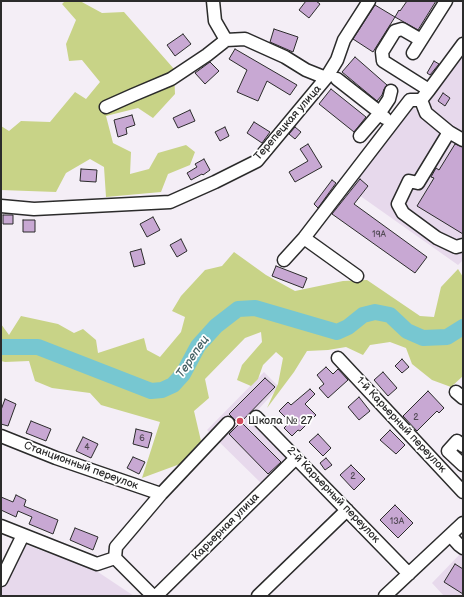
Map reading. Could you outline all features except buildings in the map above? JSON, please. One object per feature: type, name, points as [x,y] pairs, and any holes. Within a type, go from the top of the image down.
[{"type":"street","points":[[213,1],[215,21],[226,40]]},
{"type":"street","name":"Терепецкая улица","points":[[1,206],[34,209],[170,202],[257,161],[332,79],[344,40],[369,1]]},
{"type":"street","points":[[413,53],[446,1]]},
{"type":"street","points":[[421,40],[402,29],[395,31],[382,52],[383,61],[425,95],[426,113],[449,132],[463,140]]},
{"type":"street","points":[[106,107],[171,79],[207,56],[226,40],[245,38],[285,57],[306,70],[332,79],[378,111],[379,114],[392,124]]},
{"type":"street","points":[[284,260],[304,238],[410,100],[425,95],[463,44]]},
{"type":"street","points":[[360,136],[379,114],[389,99],[391,91]]},
{"type":"street","points":[[449,132],[418,182],[409,181],[398,204],[403,213],[437,238],[456,247],[463,245]]},
{"type":"street","points":[[304,238],[358,276]]},
{"type":"street","name":"1-й Карьерный переулок","points":[[338,358],[461,487]]},
{"type":"street","name":"2-й Карьерный переулок","points":[[256,417],[409,574]]},
{"type":"street","points":[[115,558],[116,547],[161,494],[228,423]]},
{"type":"street","name":"Станционный переулок","points":[[1,436],[56,458],[161,494]]},
{"type":"street","points":[[461,441],[448,451],[463,465]]},
{"type":"street","name":"Карьерная улица","points":[[156,596],[296,458]]},
{"type":"street","points":[[258,596],[347,510]]},
{"type":"street","points":[[385,596],[463,523]]},
{"type":"street","points":[[1,526],[97,564],[115,558]]},
{"type":"street","points":[[2,577],[23,535]]},
{"type":"street","points":[[450,535],[459,546],[463,548]]},
{"type":"street","points":[[115,558],[153,596]]},
{"type":"shaded area","points":[[463,53],[463,260],[458,265],[349,188],[412,106],[420,113],[429,98]]},
{"type":"shaded area","name":"Школа № 27","points":[[264,372],[279,387],[255,413],[295,452],[263,485],[207,430]]},
{"type":"shaded area","points":[[24,544],[95,570],[134,596],[1,596],[1,590],[20,549]]},
{"type":"shaded area","points":[[463,551],[463,596],[444,596],[432,583]]},
{"type":"green space","points":[[65,1],[80,1],[102,13],[124,12],[174,69],[175,94],[153,118],[138,108],[106,116],[113,143],[131,152],[130,174],[149,169],[158,153],[186,145],[195,152],[190,165],[168,174],[161,192],[106,197],[104,167],[90,159],[66,173],[56,192],[1,190],[1,126],[9,131],[21,121],[50,122],[75,92],[86,99],[100,82],[82,60],[69,61],[66,44],[76,20],[62,4]]},
{"type":"green space","points":[[234,252],[266,275],[295,291],[343,281],[367,280],[420,316],[434,317],[441,287],[458,269],[463,277],[463,376],[451,387],[432,380],[412,364],[406,348],[390,342],[370,345],[363,355],[346,347],[307,351],[294,372],[267,408],[278,384],[283,358],[276,352],[263,365],[258,379],[251,386],[237,380],[242,365],[262,342],[261,332],[245,338],[205,379],[209,398],[194,411],[201,441],[180,464],[142,478],[160,422],[101,405],[90,393],[52,388],[35,381],[29,361],[1,361],[1,324],[9,335],[21,316],[58,324],[74,333],[83,329],[96,340],[98,353],[144,338],[147,350],[160,357],[181,332],[185,317],[172,311],[181,296],[205,270],[222,266]]},
{"type":"waterway","name":"Терепец","points":[[1,347],[38,347],[151,391],[162,390],[173,385],[183,374],[198,346],[216,326],[238,309],[255,308],[337,332],[348,327],[363,315],[375,312],[390,315],[407,331],[423,338],[447,337],[463,327]]},
{"type":"place","name":"Школа № 27","points":[[240,421]]}]
